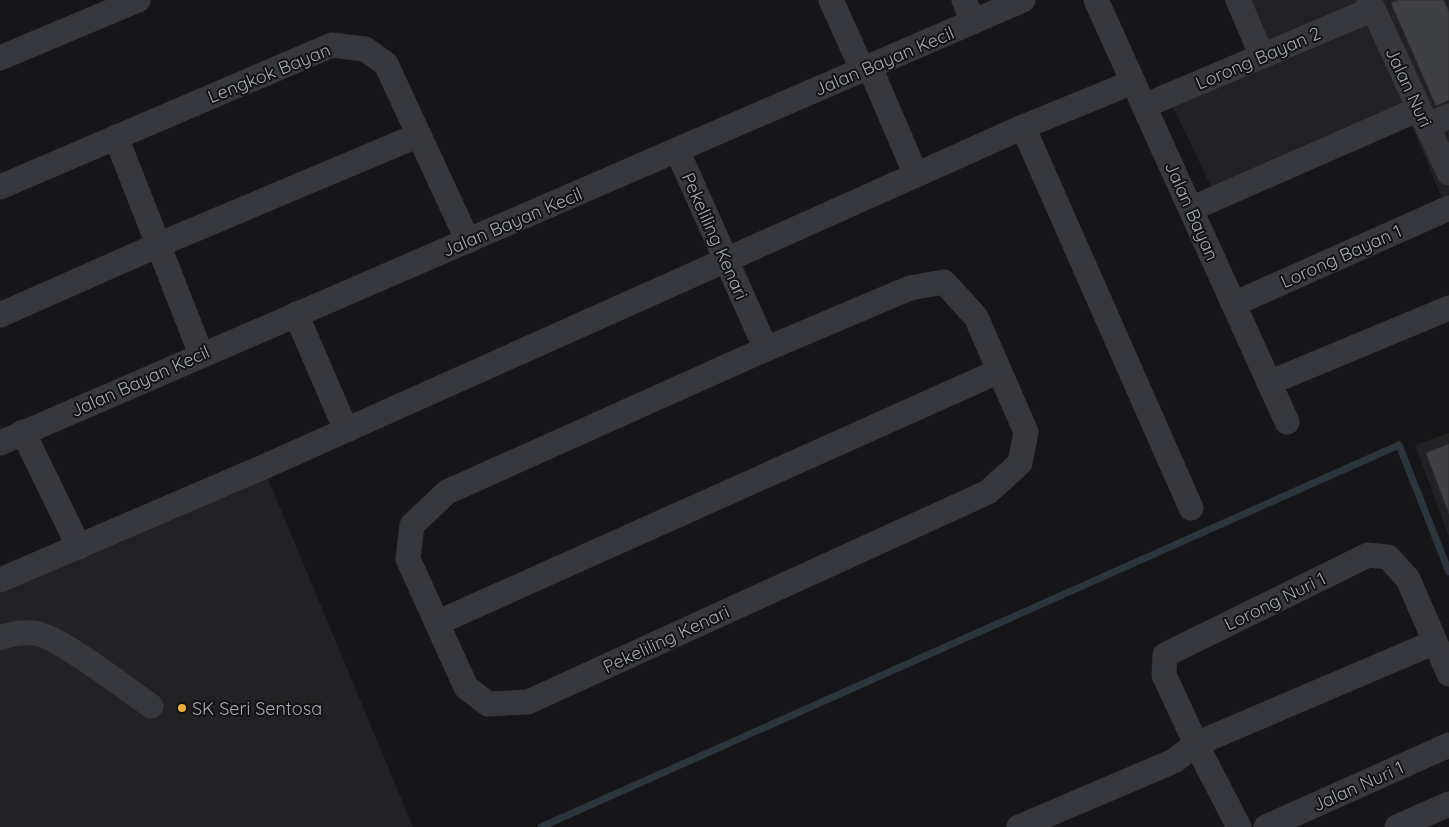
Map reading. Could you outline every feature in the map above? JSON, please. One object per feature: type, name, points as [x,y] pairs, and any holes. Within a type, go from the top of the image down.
[{"type":"street","points":[[0,58],[138,0]]},
{"type":"street","points":[[831,0],[854,54],[874,77],[916,175]]},
{"type":"street","name":"Jalan Bayan Kecil","points":[[0,442],[866,69],[969,11],[1023,0]]},
{"type":"street","name":"Jalan Bayan","points":[[1096,0],[1287,422]]},
{"type":"street","points":[[1238,0],[1262,56]]},
{"type":"street","name":"Lorong Bayan 2","points":[[1144,106],[1262,56],[1370,4]]},
{"type":"street","name":"Jalan Nuri","points":[[1370,4],[1432,117],[1449,173]]},
{"type":"street","name":"Lengkok Bayan","points":[[0,187],[332,45],[364,49],[386,64],[468,241]]},
{"type":"street","points":[[0,580],[346,430],[1023,127],[1132,82]]},
{"type":"street","points":[[1191,209],[1432,117]]},
{"type":"street","points":[[1023,127],[1191,508]]},
{"type":"street","points":[[0,315],[158,245],[419,135]]},
{"type":"street","points":[[116,137],[201,354]]},
{"type":"street","name":"Pekeliling Kenari","points":[[677,150],[766,349]]},
{"type":"street","name":"Lorong Bayan 1","points":[[1234,304],[1449,208]]},
{"type":"street","name":"Pekeliling Kenari","points":[[944,282],[976,317],[1026,432],[1020,463],[988,492],[528,702],[488,704],[466,687],[408,559],[412,525],[447,492],[766,349],[910,288],[944,282]]},
{"type":"street","points":[[1269,383],[1449,308]]},
{"type":"street","points":[[296,314],[346,430]]},
{"type":"street","points":[[437,623],[999,371]]},
{"type":"street","points":[[23,432],[79,547]]},
{"type":"street","name":"Lorong Nuri 1","points":[[1196,744],[1164,675],[1165,655],[1368,555],[1388,557],[1408,579],[1435,642]]},
{"type":"street","points":[[0,638],[10,634],[36,632],[72,651],[151,706]]},
{"type":"street","points":[[1019,827],[1174,761],[1196,744],[1435,642],[1449,674]]},
{"type":"street","points":[[1196,744],[1239,827]]},
{"type":"street","name":"Jalan Nuri 1","points":[[1266,827],[1449,745]]},
{"type":"street","points":[[1397,827],[1449,804]]},
{"type":"shaded area","points":[[1244,0],[1449,0],[1449,215],[1410,122],[1221,207],[1173,107],[1271,63]]},
{"type":"shaded area","points":[[1449,433],[1449,537],[1415,445]]},
{"type":"shaded area","name":"SK Seri Sentosa","points":[[266,474],[413,827],[0,827],[0,589]]},
{"type":"building","points":[[1399,0],[1444,0],[1449,12],[1449,100],[1436,106],[1391,3]]},
{"type":"building","points":[[1449,444],[1449,514],[1426,453]]},
{"type":"waterway","points":[[541,827],[1399,445],[1449,572]]},
{"type":"place","name":"SK Seri Sentosa","points":[[182,708]]}]
